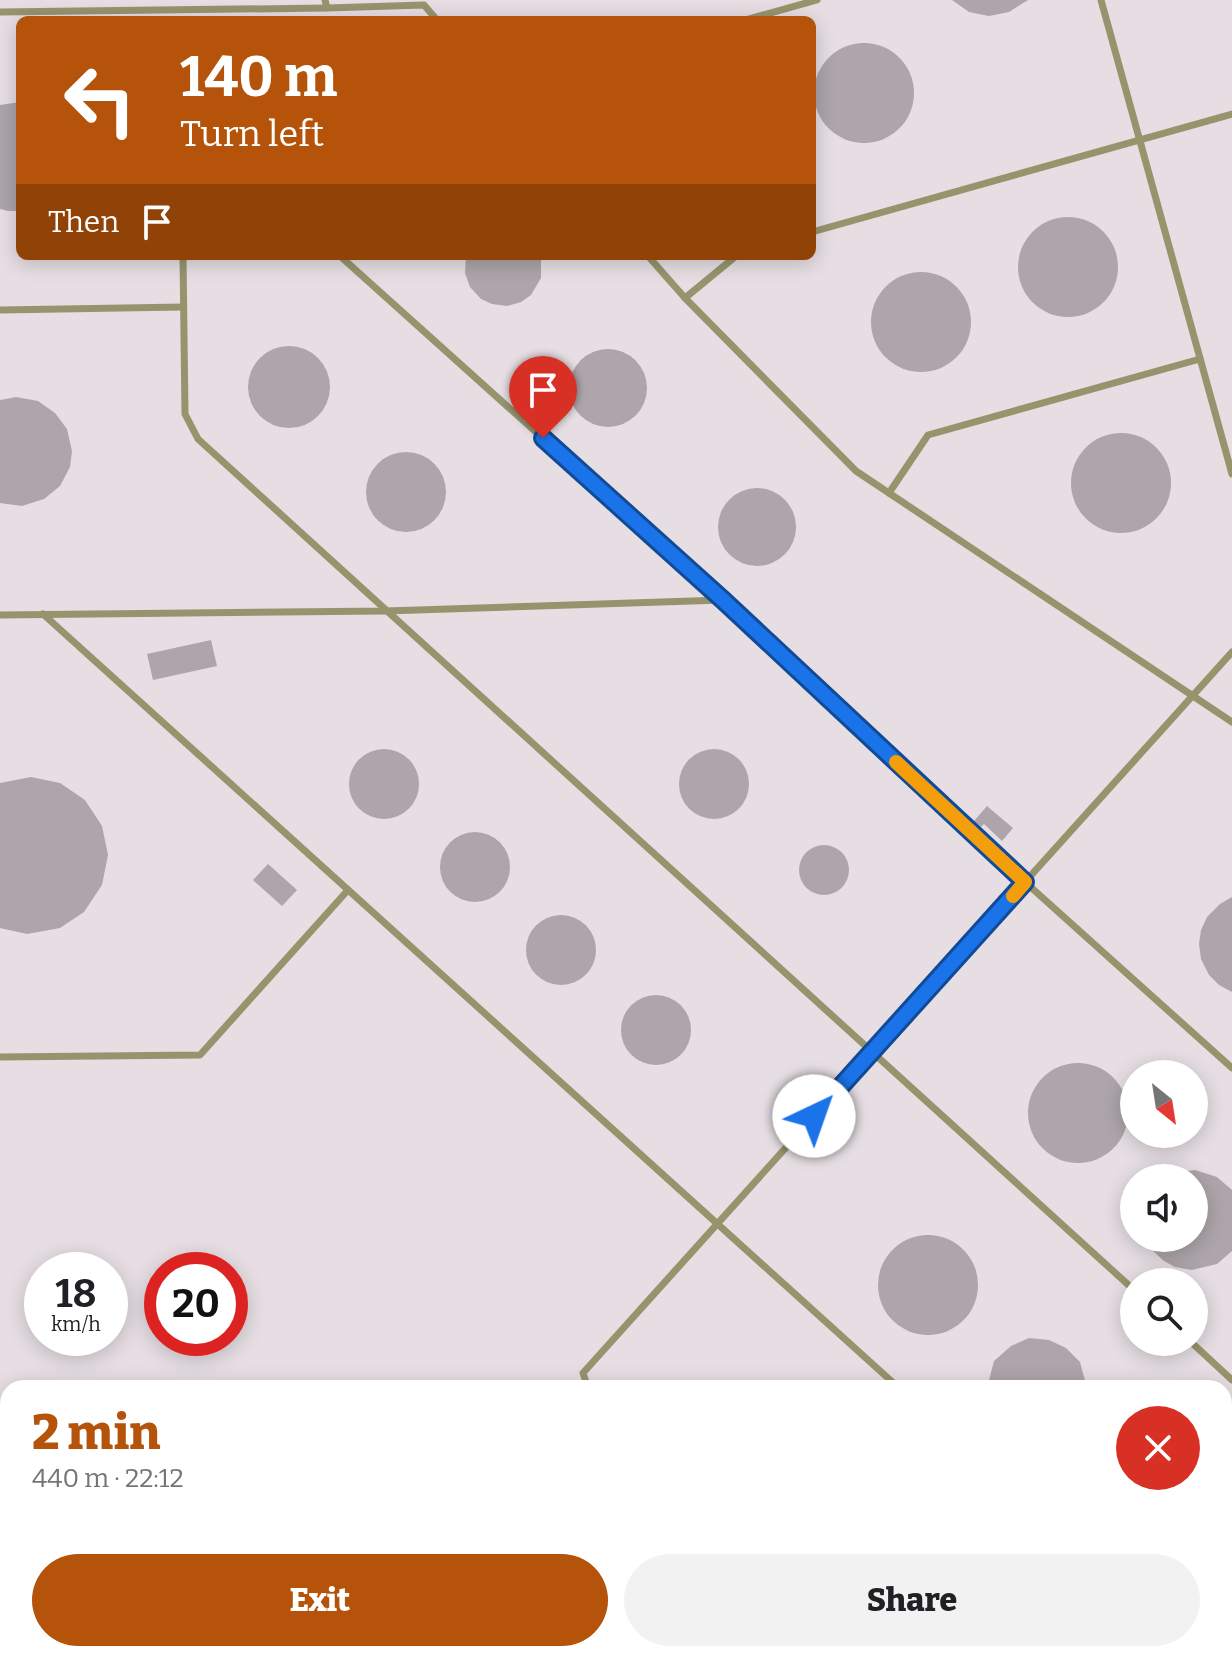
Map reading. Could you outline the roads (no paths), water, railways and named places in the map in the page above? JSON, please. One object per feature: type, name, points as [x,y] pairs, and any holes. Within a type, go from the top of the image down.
[{"type":"lane","points":[[759,16],[817,0]]},
{"type":"lane","points":[[1101,0],[1232,474]]},
{"type":"lane","points":[[0,12],[326,4],[424,5],[434,16]]},
{"type":"lane","points":[[178,10],[179,16]]},
{"type":"lane","points":[[816,231],[1232,114]]},
{"type":"lane","points":[[183,260],[185,414],[198,439],[1120,1277]]},
{"type":"lane","points":[[344,260],[723,600],[1025,882],[1232,1068]]},
{"type":"lane","points":[[652,260],[685,298],[856,471],[1193,693],[1232,722]]},
{"type":"lane","points":[[685,298],[731,260]]},
{"type":"lane","points":[[0,310],[183,307]]},
{"type":"lane","points":[[889,493],[928,435],[1200,359]]},
{"type":"lane","points":[[0,615],[386,611],[723,600]]},
{"type":"lane","points":[[43,614],[890,1380]]},
{"type":"lane","points":[[585,1380],[583,1373],[1232,652]]},
{"type":"lane","points":[[0,1057],[200,1055],[348,890]]},
{"type":"lane","points":[[1206,1356],[1232,1380]]}]
